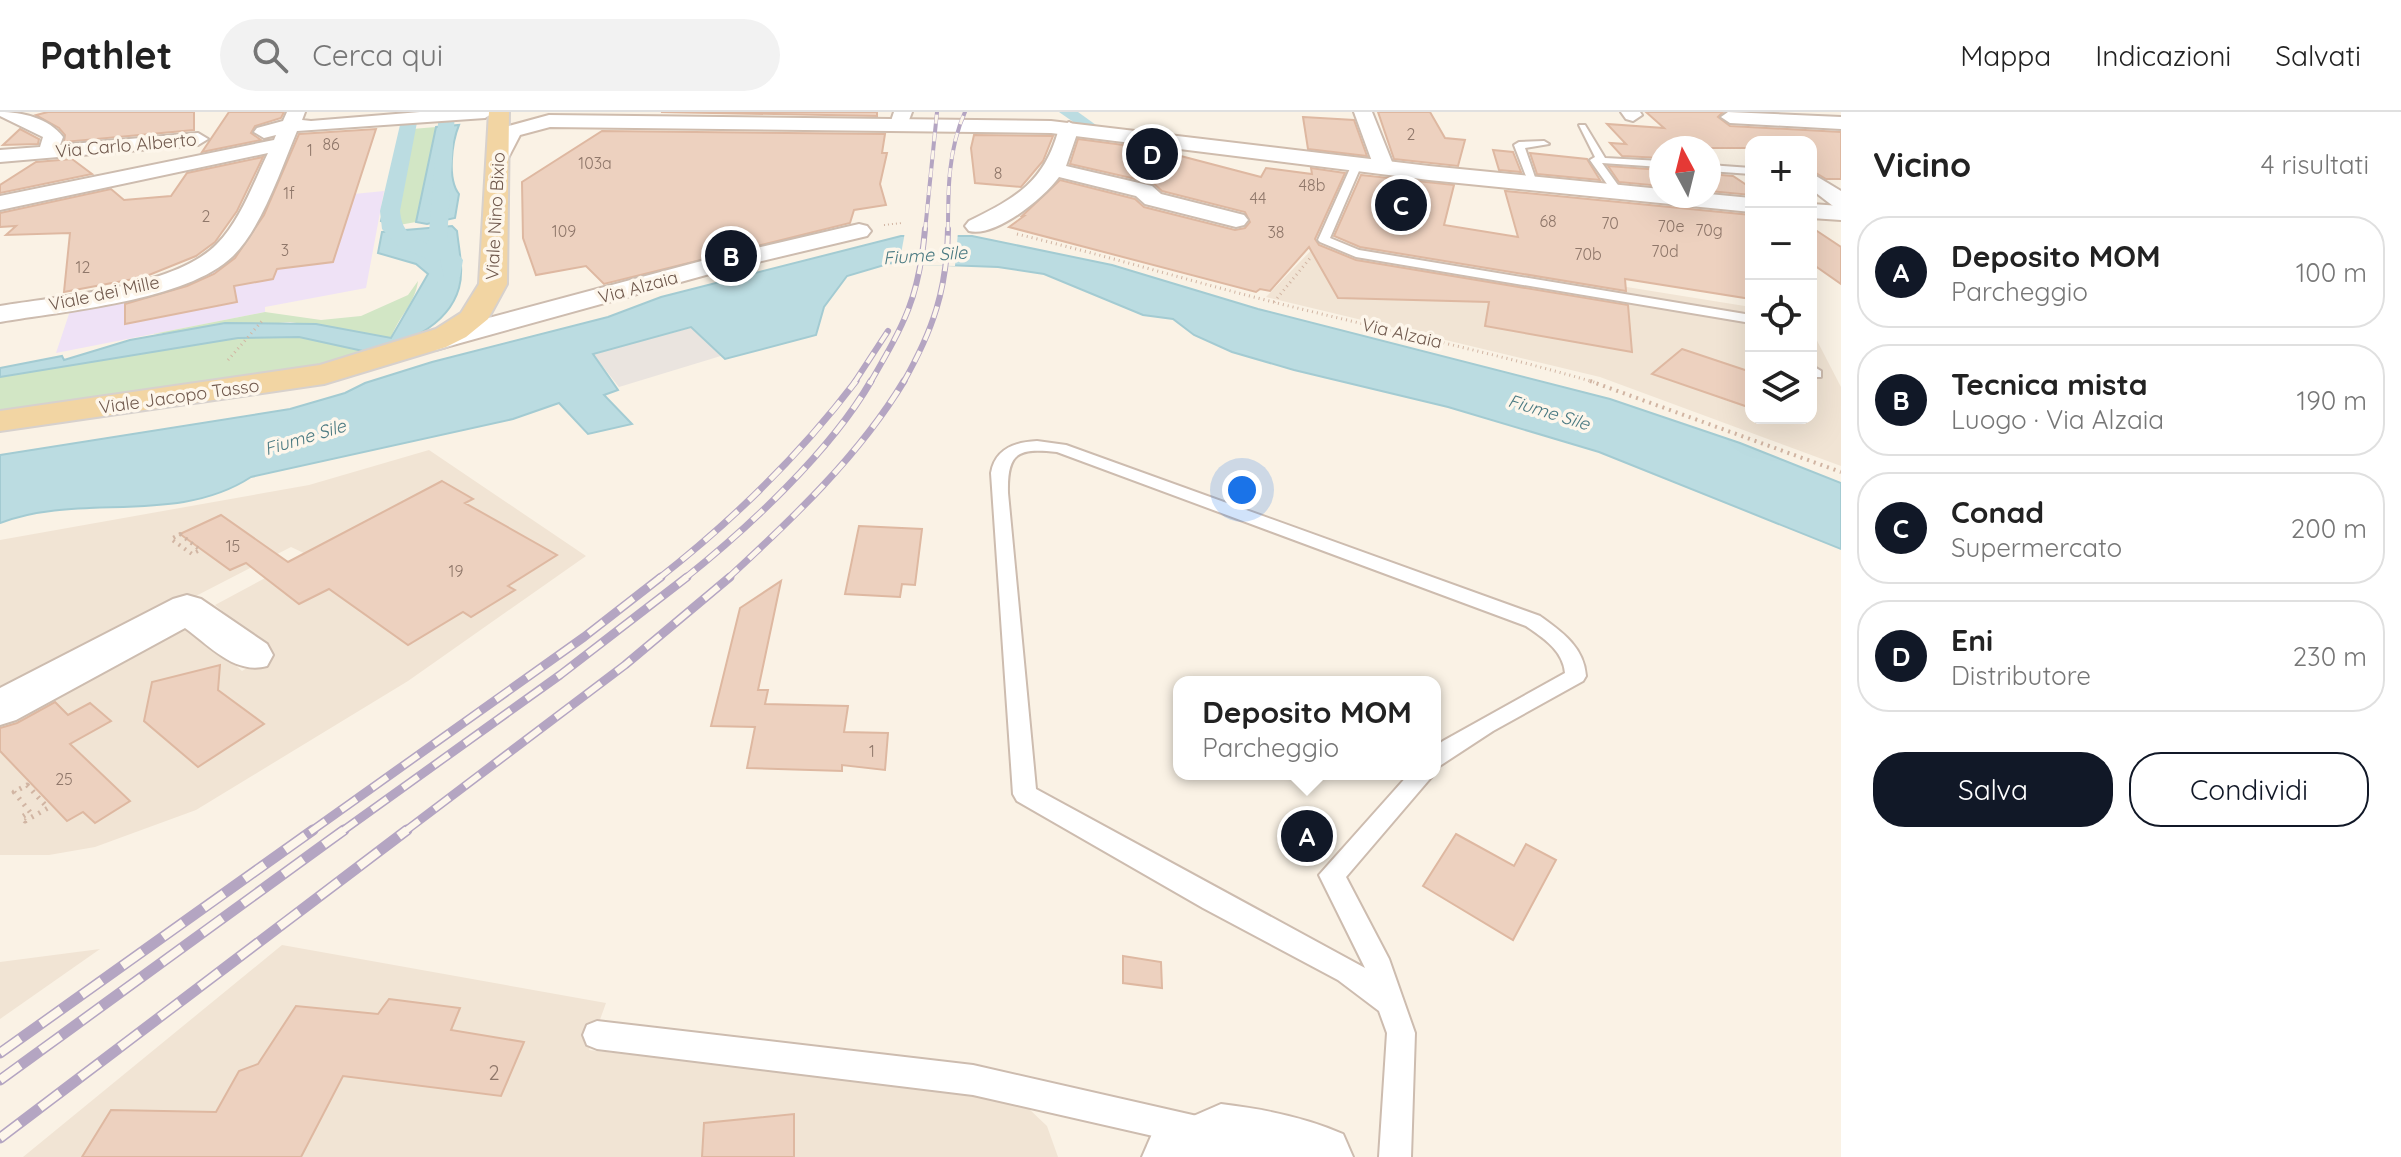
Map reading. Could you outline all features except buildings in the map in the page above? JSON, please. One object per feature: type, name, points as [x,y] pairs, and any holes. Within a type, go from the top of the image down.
[{"type":"main road","name":"Viale Nino Bixio","points":[[356,365],[435,341],[470,322],[486,302],[493,284],[495,262],[499,112]]},
{"type":"main road","points":[[516,112],[531,116],[633,118],[901,118],[1069,128],[1357,164],[1745,204]]},
{"type":"main road","points":[[498,149],[512,131],[523,126],[549,121],[633,118]]},
{"type":"main road","name":"Viale Jacopo Tasso","points":[[0,421],[279,382],[356,365]]},
{"type":"street","points":[[6,112],[50,133],[53,137],[48,152]]},
{"type":"street","points":[[1087,112],[1108,132]]},
{"type":"street","points":[[1363,112],[1384,167]]},
{"type":"street","points":[[1726,115],[1841,123]]},
{"type":"street","points":[[1726,115],[1754,136]]},
{"type":"street","points":[[0,203],[288,132],[478,116],[491,124],[498,149]]},
{"type":"street","points":[[977,226],[1007,212],[1038,190],[1064,155],[1069,128]]},
{"type":"street","name":"Via Carlo Alberto","points":[[0,156],[48,152],[167,132],[288,132]]},
{"type":"street","name":"Viale dei Mille","points":[[0,314],[149,286],[215,259],[229,246],[288,132]]},
{"type":"street","points":[[1055,170],[1144,191],[1153,199],[1236,220]]},
{"type":"street","points":[[1817,190],[1841,227]]},
{"type":"street","name":"Via Alzaia","points":[[435,341],[718,264],[859,231]]},
{"type":"street","name":"Via Alzaia","points":[[486,302],[515,309],[556,309]]},
{"type":"street","points":[[0,708],[187,609],[252,655]]},
{"type":"street","points":[[1198,1147],[1299,1153]]},
{"type":"lane","points":[[1582,127],[1601,159]]},
{"type":"lane","points":[[1534,184],[1519,145],[1544,144]]},
{"type":"lane","points":[[1618,192],[1595,160],[1649,163]]},
{"type":"lane","points":[[1357,164],[1324,240],[1356,253],[1745,318]]},
{"type":"lane","points":[[1721,169],[1745,171]]},
{"type":"lane","points":[[1607,310],[1608,295]]},
{"type":"lane","points":[[1393,1004],[1348,971],[1212,900],[1025,794],[1000,493],[1002,462],[1013,450],[1037,445],[1060,448],[1533,621],[1562,642],[1576,663],[1576,676],[1504,713],[1441,756]]},
{"type":"lane","points":[[1395,1157],[1401,1033],[1376,959],[1332,875],[1418,780]]},
{"type":"lane","points":[[597,1035],[973,1080],[1198,1147]]},
{"type":"path","name":"Via Alzaia","points":[[977,226],[1131,261],[1274,302],[1533,364],[1624,391],[1841,472]]},
{"type":"path","points":[[1274,302],[1324,240]]},
{"type":"path","points":[[224,367],[243,339],[262,321]]},
{"type":"path","points":[[180,534],[200,550],[192,554],[181,546],[171,539],[180,534]]},
{"type":"path","points":[[27,785],[48,808],[25,821],[22,817],[30,812],[23,803],[14,792],[27,785]]},
{"type":"shaded area","points":[[384,191],[366,288],[265,307],[265,312],[56,353],[72,305],[200,275],[220,266],[244,252],[273,202]]},
{"type":"shaded area","points":[[1323,238],[1745,306],[1745,424],[1817,424],[1817,341],[1841,387],[1841,466],[1600,377],[1266,297]]},
{"type":"shaded area","points":[[694,327],[724,355],[619,387],[593,354]]},
{"type":"shaded area","points":[[429,450],[586,556],[408,681],[196,810],[95,847],[49,855],[0,855],[0,721],[185,621],[242,671],[273,652],[215,605],[308,555],[291,547],[0,697],[0,540],[309,485]]},
{"type":"shaded area","points":[[282,945],[606,1003],[589,1050],[996,1096],[1028,1108],[1047,1126],[1058,1157],[23,1157]]},
{"type":"shaded area","points":[[100,949],[0,1019],[0,962]]},
{"type":"green space","points":[[436,127],[416,222],[399,225],[399,200],[412,129]]},
{"type":"green space","points":[[418,281],[414,297],[391,338],[290,322],[153,334],[265,312],[321,320],[361,316],[408,295]]},
{"type":"green space","points":[[299,337],[363,351],[338,362],[304,370],[0,413],[0,377],[238,338]]},
{"type":"water","points":[[459,125],[452,160],[453,179],[459,194],[455,218],[427,224],[416,222],[436,127]]},
{"type":"water","points":[[402,129],[412,129],[399,200],[399,225],[386,228],[387,223],[381,221]]},
{"type":"water","points":[[452,226],[457,231],[461,267],[459,288],[445,314],[407,340],[363,351],[299,337],[238,338],[0,377],[0,368],[62,356],[64,360],[130,340],[225,323],[316,324],[391,338],[428,274],[416,264],[378,253],[382,232]]},
{"type":"water","name":"Fiume Sile","points":[[901,236],[972,236],[1112,265],[1258,309],[1610,399],[1740,443],[1841,483],[1841,549],[1599,452],[1448,407],[1232,352],[1194,335],[1173,319],[1143,315],[1044,274],[998,267],[891,263],[847,276],[824,307],[816,335],[725,359],[691,327],[593,354],[618,390],[604,395],[632,424],[588,434],[559,403],[513,419],[251,477],[222,492],[191,500],[160,505],[62,510],[31,514],[0,523],[0,455],[290,409],[432,362],[608,317],[661,297]]},
{"type":"pier","points":[[905,232],[958,232],[955,266],[899,265]]},
{"type":"waterway","points":[[411,112],[390,211],[392,229],[404,241],[435,254]]},
{"type":"waterway","points":[[447,112],[437,241],[452,260],[452,272]]},
{"type":"waterway","points":[[1067,112],[1088,125]]},
{"type":"railway","points":[[925,231],[937,112]]},
{"type":"railway","points":[[948,231],[952,156],[965,112]]},
{"type":"railway","points":[[870,383],[908,310],[919,274],[925,229]]},
{"type":"railway","points":[[903,383],[923,345],[936,309],[945,271],[948,229]]},
{"type":"railway","points":[[854,383],[888,331]]},
{"type":"railway","points":[[658,579],[763,486],[856,381]]},
{"type":"railway","points":[[684,579],[786,488],[833,435],[871,381]]},
{"type":"railway","points":[[727,579],[845,461],[904,381]]},
{"type":"railway","points":[[310,832],[584,637],[661,577]]},
{"type":"railway","points":[[341,832],[560,675],[687,577]]},
{"type":"railway","points":[[404,832],[625,665],[730,577]]},
{"type":"railway","points":[[0,1053],[313,830]]},
{"type":"railway","points":[[0,1080],[344,830]]},
{"type":"railway","points":[[0,1138],[407,830]]},
{"type":"place","name":"Eni","points":[[1152,154]]},
{"type":"place","name":"Conad","points":[[1401,205]]},
{"type":"place","name":"Tecnica mista","points":[[731,256]]},
{"type":"place","name":"Deposito MOM","points":[[1307,836]]}]
